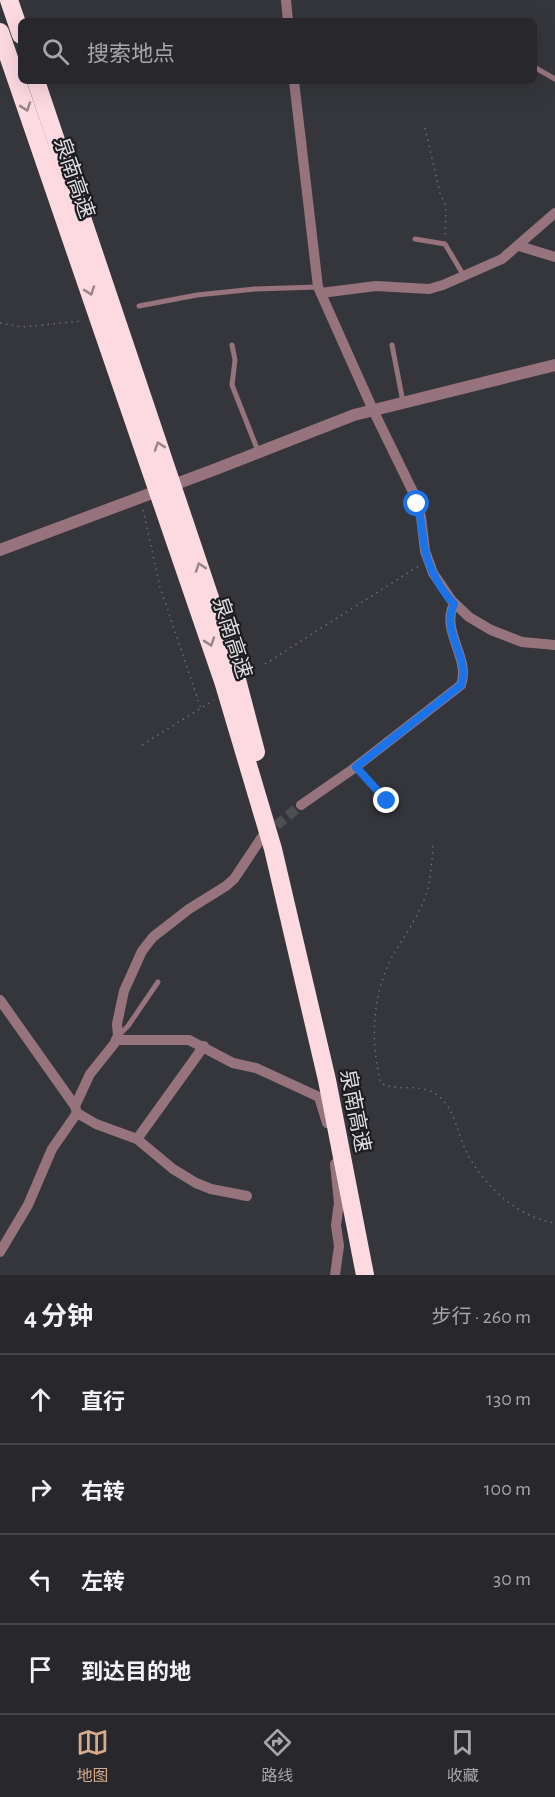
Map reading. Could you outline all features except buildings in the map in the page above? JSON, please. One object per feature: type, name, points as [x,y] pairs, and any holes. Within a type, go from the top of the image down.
[{"type":"highway","points":[[9,0],[18,26]]},
{"type":"highway","name":"泉南高速","points":[[0,32],[18,82]]},
{"type":"highway","name":"泉南高速","points":[[19,84],[171,504],[236,672],[320,996],[377,1275]]},
{"type":"highway","name":"泉南高速","points":[[37,84],[171,504],[273,849],[327,1080],[365,1275]]},
{"type":"street","points":[[286,0],[288,18]]},
{"type":"street","points":[[294,84],[320,290],[372,410],[414,496],[433,573],[454,604],[491,630],[522,642],[555,645]]},
{"type":"street","points":[[320,290],[376,286],[429,289],[502,259],[555,213]]},
{"type":"street","points":[[519,246],[555,257]]},
{"type":"street","points":[[0,550],[354,415],[555,364]]},
{"type":"street","points":[[301,805],[356,767],[461,685],[464,676],[451,631],[450,616],[454,604]]},
{"type":"street","points":[[0,1252],[28,1205],[52,1149],[76,1110],[90,1074],[117,1038],[117,1024],[124,991],[142,951],[153,938],[189,909],[234,879],[262,837]]},
{"type":"street","points":[[0,1000],[76,1110],[96,1124],[138,1139],[173,1169],[196,1183],[211,1189],[247,1196]]},
{"type":"street","points":[[117,1038],[189,1040],[233,1063],[256,1068],[320,1097],[337,1173],[339,1203],[336,1225],[339,1246],[335,1275]]},
{"type":"street","points":[[138,1139],[204,1046]]},
{"type":"lane","points":[[537,69],[555,79]]},
{"type":"lane","points":[[415,239],[445,244],[464,276]]},
{"type":"lane","points":[[139,306],[197,295],[238,291],[320,290]]},
{"type":"lane","points":[[232,345],[235,360],[232,385],[259,452]]},
{"type":"lane","points":[[392,345],[403,402]]},
{"type":"lane","points":[[356,767],[387,801]]},
{"type":"lane","points":[[117,1038],[158,982]]},
{"type":"path","points":[[425,128],[440,193],[446,207],[445,244]]},
{"type":"path","points":[[0,323],[22,327],[82,321]]},
{"type":"path","points":[[140,497],[160,587],[201,709]]},
{"type":"path","points":[[265,664],[428,559]]},
{"type":"path","points":[[142,745],[220,696]]},
{"type":"path","points":[[433,846],[428,888],[415,920],[391,959],[374,1018],[378,1073],[381,1083],[387,1088],[413,1087],[435,1093],[451,1110],[467,1154],[485,1181],[520,1211],[542,1221],[555,1223]]},
{"type":"tunnel","points":[[265,835],[301,805]]},
{"type":"route","points":[[387,801],[356,767],[461,685],[464,676],[451,631],[450,616],[454,604],[433,573],[425,551],[417,504]]}]
